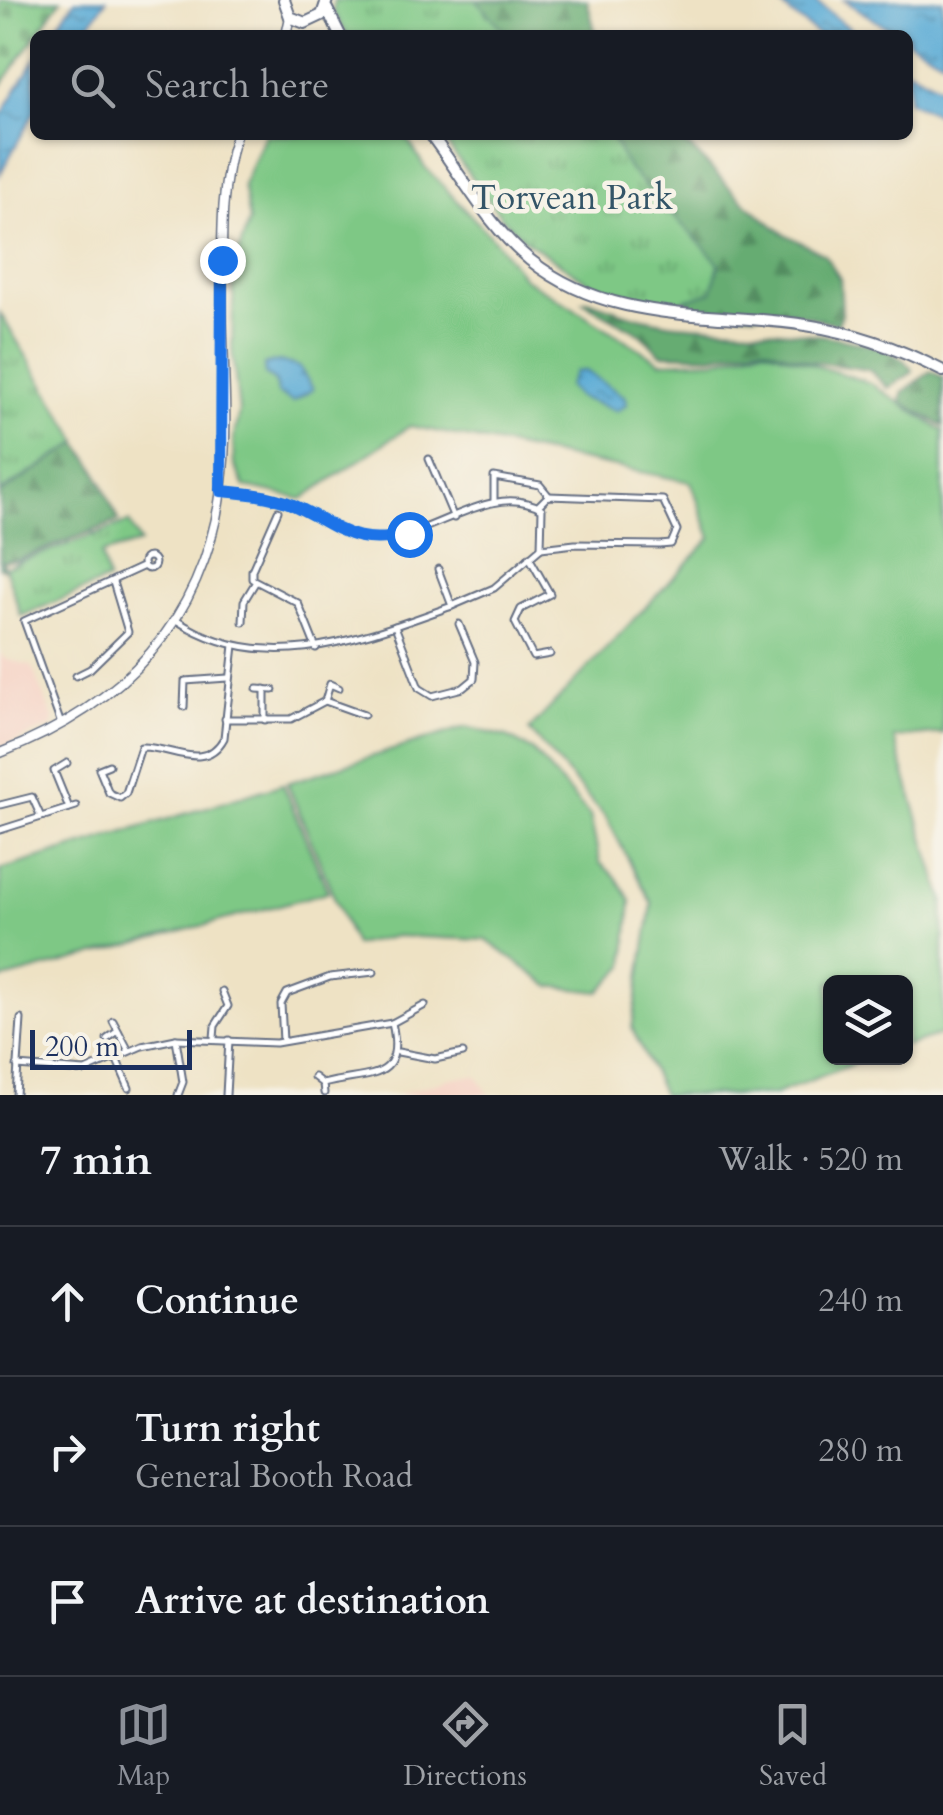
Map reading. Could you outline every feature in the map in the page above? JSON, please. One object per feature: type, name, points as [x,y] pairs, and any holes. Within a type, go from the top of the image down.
[{"type":"highway","points":[[310,22],[327,4],[338,30]]},
{"type":"highway","points":[[284,6],[328,30]]},
{"type":"highway","points":[[435,140],[514,246],[591,297],[658,314],[822,328],[899,351],[943,371]]},
{"type":"street","points":[[296,30],[310,22]]},
{"type":"street","points":[[0,753],[62,726],[126,680],[176,620],[210,546],[221,491],[222,202],[235,140]]},
{"type":"street","points":[[429,459],[454,518]]},
{"type":"street","points":[[494,502],[494,477],[540,485],[548,496]]},
{"type":"street","points":[[221,491],[283,501],[327,527],[362,539],[397,537],[494,502],[538,506],[544,514],[542,548]]},
{"type":"street","points":[[176,620],[234,645],[277,651],[316,648],[394,626],[494,588],[542,548],[575,544],[660,546],[671,544],[677,530],[663,500],[548,496],[538,506]]},
{"type":"street","points":[[255,583],[252,570],[277,513],[285,518]]},
{"type":"street","points":[[529,557],[550,594],[521,609],[515,622],[533,657],[550,654]]},
{"type":"street","points":[[62,726],[24,621],[144,566]]},
{"type":"street","points":[[438,569],[452,606]]},
{"type":"street","points":[[78,663],[79,674],[128,632],[113,582]]},
{"type":"street","points":[[252,614],[243,618],[246,594],[255,583]]},
{"type":"street","points":[[255,583],[298,603],[316,648]]},
{"type":"street","points":[[434,586],[443,583]]},
{"type":"street","points":[[394,626],[415,680],[432,696],[463,688],[474,678],[475,662],[459,624]]},
{"type":"street","points":[[456,648],[467,643]]},
{"type":"street","points":[[109,765],[98,766],[109,793],[123,796],[141,747],[204,757],[221,744],[234,645]]},
{"type":"street","points":[[172,700],[184,703],[187,680],[228,678]]},
{"type":"street","points":[[325,701],[330,681],[338,688]]},
{"type":"street","points":[[264,720],[261,689],[273,690]]},
{"type":"street","points":[[225,720],[291,719],[325,701],[364,715]]},
{"type":"street","points":[[0,830],[73,807],[52,768],[67,763]]},
{"type":"street","points":[[0,805],[10,799],[32,797],[42,817]]},
{"type":"street","points":[[362,963],[362,973]]},
{"type":"street","points":[[283,1042],[281,1004],[286,993],[330,977],[374,972]]},
{"type":"street","points":[[214,1038],[217,1022],[228,1006],[222,991]]},
{"type":"street","points":[[17,1066],[85,1071],[176,1038],[283,1042],[392,1023],[425,1006]]},
{"type":"street","points":[[210,1016],[217,1022]]},
{"type":"street","points":[[16,1095],[21,1019]]},
{"type":"street","points":[[113,1022],[129,1052]]},
{"type":"street","points":[[322,1084],[385,1071],[398,1052],[392,1023]]},
{"type":"street","points":[[106,1039],[118,1031]]},
{"type":"street","points":[[176,1038],[180,1092]]},
{"type":"street","points":[[226,1095],[229,1040]]},
{"type":"street","points":[[398,1052],[435,1059],[462,1052]]},
{"type":"street","points":[[116,1058],[129,1076],[129,1088]]},
{"type":"street","points":[[314,1077],[322,1084],[324,1093]]},
{"type":"street","points":[[172,1085],[180,1092]]},
{"type":"shaded area","points":[[0,651],[3,658],[32,666],[54,721],[51,727],[0,747]]},
{"type":"shaded area","points":[[477,1076],[489,1095],[395,1095],[456,1077]]},
{"type":"green space","points":[[0,0],[61,0],[40,30],[30,30],[30,44],[0,87]]},
{"type":"green space","points":[[334,0],[476,0],[503,30],[344,30],[333,11]]},
{"type":"green space","points":[[472,0],[587,0],[595,30],[498,30]]},
{"type":"green space","points":[[263,140],[408,140],[424,166],[499,245],[523,277],[661,362],[715,360],[763,348],[870,383],[943,431],[943,733],[894,738],[943,900],[943,1034],[913,1044],[913,975],[823,975],[823,1065],[850,1065],[773,1095],[663,1095],[632,1028],[652,904],[607,819],[529,730],[711,538],[691,482],[410,426],[302,499],[245,487],[234,464],[233,441],[239,411],[232,350],[234,265],[249,221],[243,185]]},
{"type":"green space","name":"Torvean Park","points":[[444,140],[614,140],[627,167],[719,263],[712,292],[668,305],[593,285],[526,241],[502,218]]},
{"type":"green space","points":[[609,140],[677,140],[692,149],[743,201],[781,232],[825,255],[840,279],[842,314],[837,324],[779,309],[754,314],[691,310],[687,302],[691,295]]},
{"type":"green space","points":[[583,302],[669,323],[839,338],[899,357],[913,372],[888,388],[869,370],[808,361],[761,346],[712,356],[661,354],[641,334]]},
{"type":"green space","points":[[0,313],[79,442],[0,492]]},
{"type":"green space","points":[[931,371],[943,378],[943,426],[901,402],[903,392]]},
{"type":"green space","points":[[78,443],[95,468],[119,521],[17,560],[3,561],[4,569],[0,568],[0,494]]},
{"type":"green space","points":[[129,522],[140,543],[101,554],[108,580],[21,616],[5,567]]},
{"type":"green space","points":[[466,727],[507,737],[532,750],[590,816],[600,863],[616,877],[631,901],[625,966],[599,992],[550,986],[486,940],[396,936],[354,945],[287,783]]},
{"type":"green space","points":[[283,784],[328,892],[0,980],[0,870]]},
{"type":"water","points":[[75,0],[106,0],[85,30],[54,30]]},
{"type":"water","points":[[774,0],[814,0],[852,30],[812,30]]},
{"type":"water","points":[[844,0],[943,0],[943,60],[913,44],[913,30],[890,30]]},
{"type":"water","points":[[30,67],[30,120],[0,174],[0,117]]},
{"type":"water","points":[[913,72],[943,88],[943,117],[913,103]]},
{"type":"water","points":[[279,361],[299,367],[313,389],[293,402],[277,393],[275,381],[265,374],[264,365]]},
{"type":"water","points":[[585,371],[625,397],[626,405],[617,411],[578,397],[568,386],[575,372]]},
{"type":"route","points":[[222,260],[221,491],[283,501],[327,527],[362,539],[409,534]]}]
